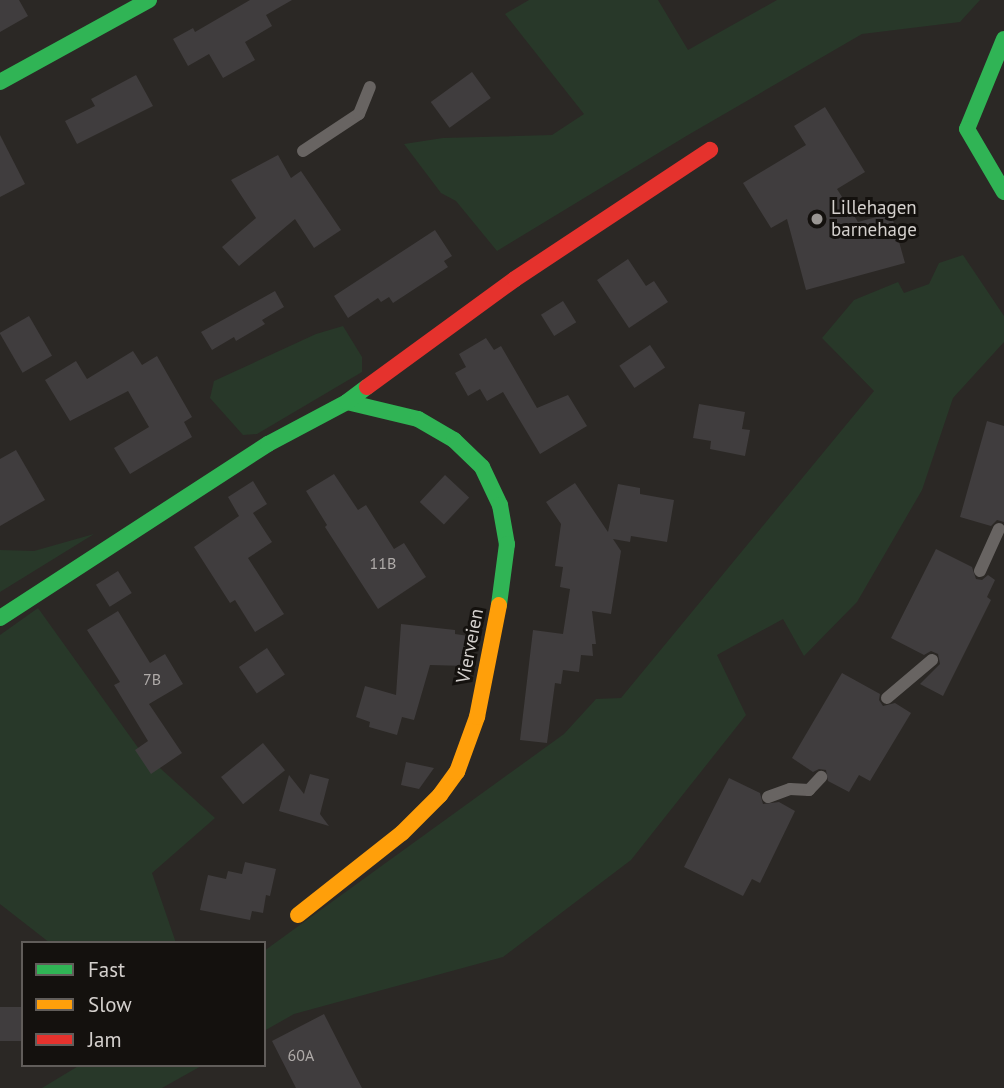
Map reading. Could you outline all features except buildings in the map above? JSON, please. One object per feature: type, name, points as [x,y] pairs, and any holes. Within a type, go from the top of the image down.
[{"type":"street","points":[[0,82],[149,0]]},
{"type":"street","points":[[1004,40],[967,129],[1004,192]]},
{"type":"street","points":[[0,618],[268,444],[347,402],[515,279],[710,150]]},
{"type":"street","name":"Vierveien","points":[[298,915],[402,833],[440,794],[457,772],[477,717],[504,578],[507,544],[502,518],[482,467],[454,440],[418,419],[347,402]]},
{"type":"lane","points":[[303,151],[359,114],[370,88]]},
{"type":"lane","points":[[981,571],[999,529]]},
{"type":"lane","points":[[887,698],[932,660]]},
{"type":"lane","points":[[768,797],[790,789],[809,790],[821,777]]},
{"type":"green space","points":[[529,0],[658,0],[688,50],[777,0],[980,0],[960,22],[862,34],[688,135],[497,251],[456,201],[441,193],[404,144],[443,138],[552,135],[584,114],[505,14]]},
{"type":"green space","points":[[963,255],[1004,316],[1004,342],[953,398],[922,490],[857,602],[804,656],[783,619],[717,655],[746,715],[631,860],[503,957],[294,1014],[266,1030],[266,950],[564,734],[596,699],[621,698],[874,391],[822,338],[854,300],[898,282],[904,293],[929,284],[939,263]]},
{"type":"green space","points":[[343,326],[362,357],[362,372],[257,434],[243,435],[210,398],[214,381],[316,334]]},
{"type":"green space","points":[[94,534],[0,592],[0,550],[34,551]]},
{"type":"green space","points":[[38,608],[139,749],[215,818],[152,873],[175,941],[47,941],[0,904],[0,635]]},
{"type":"green space","points":[[77,1067],[199,1067],[162,1088],[42,1088]]},
{"type":"traffic: fast","points":[[0,82],[149,0]]},
{"type":"traffic: fast","points":[[1004,39],[967,129],[1004,192]]},
{"type":"traffic: fast","points":[[0,618],[268,444],[347,402],[367,387]]},
{"type":"traffic: fast","points":[[347,402],[418,419],[454,440],[482,467],[500,505],[507,544],[499,605]]},
{"type":"traffic: slow","points":[[298,915],[402,833],[440,795],[457,772],[477,717],[499,605]]},
{"type":"traffic: jam","points":[[367,387],[515,279],[710,150]]},
{"type":"place","name":"Lillehagen barnehage","points":[[817,219]]}]
